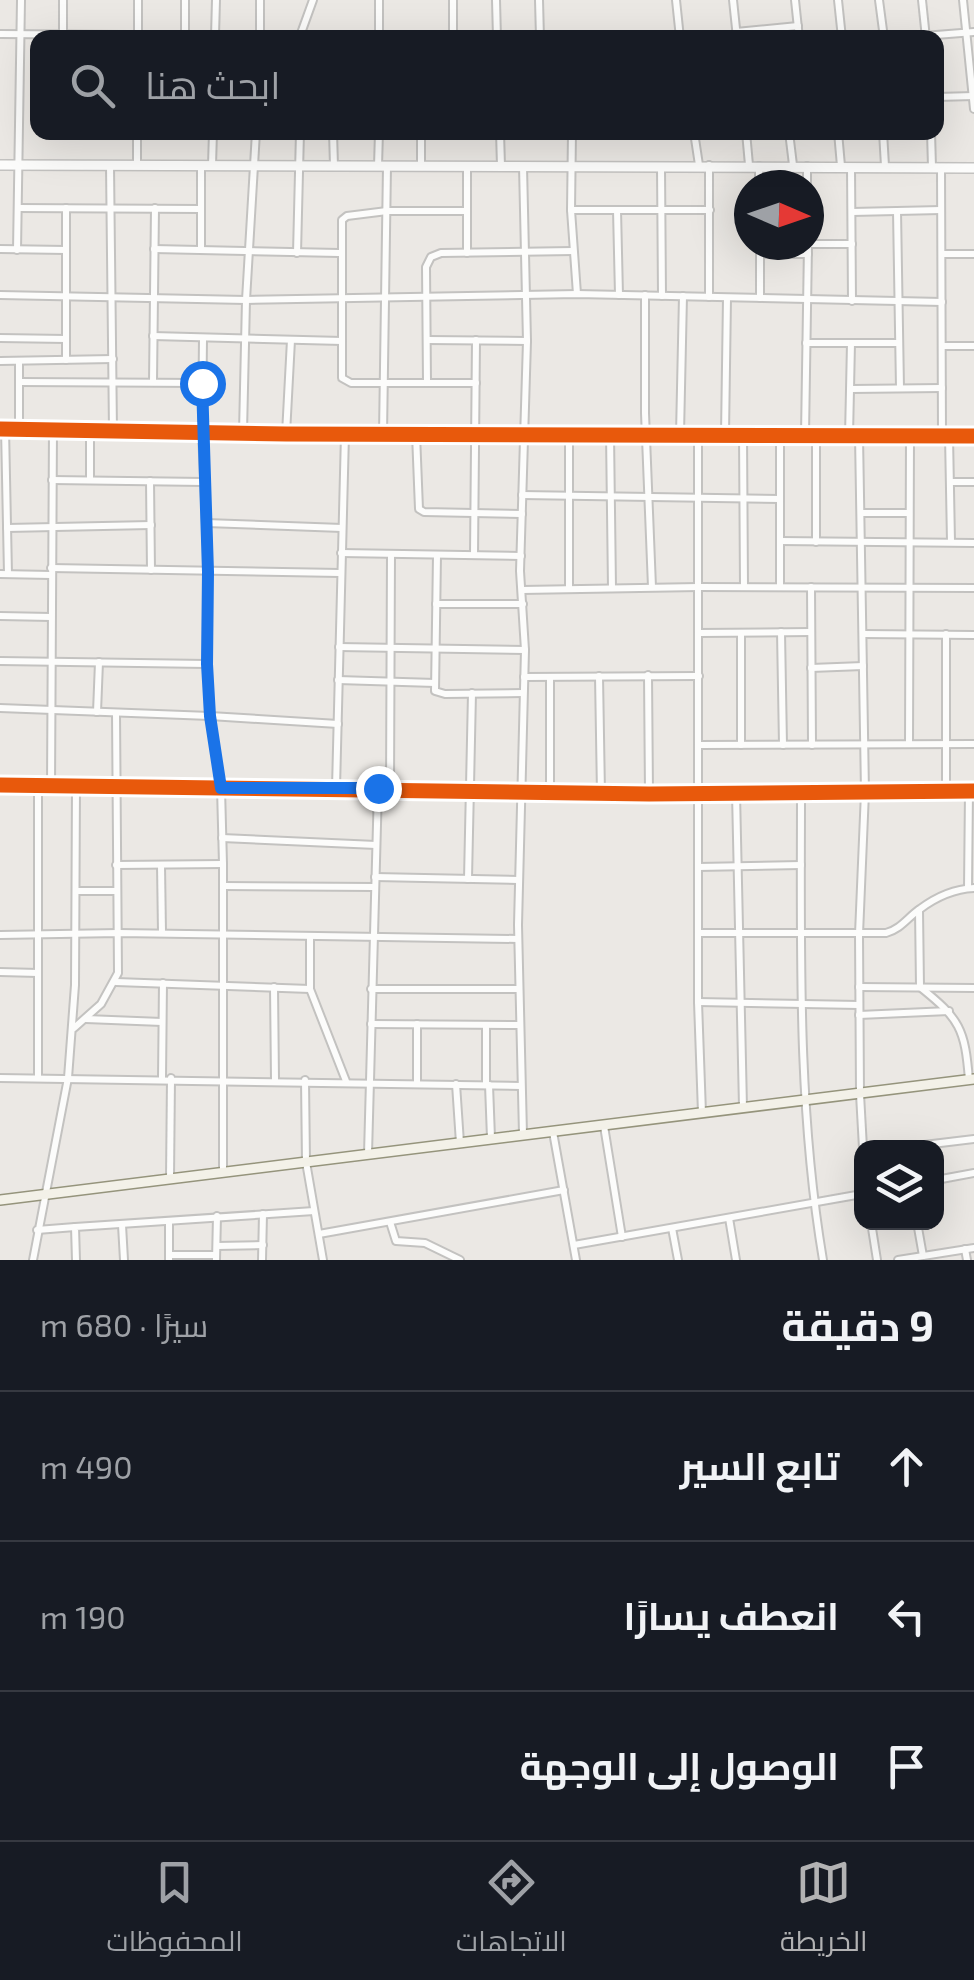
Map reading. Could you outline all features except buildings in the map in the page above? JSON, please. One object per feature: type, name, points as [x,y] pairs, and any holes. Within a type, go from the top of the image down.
[{"type":"main road","points":[[0,1200],[971,1079]]},
{"type":"street","points":[[17,250],[21,0]]},
{"type":"street","points":[[63,0],[63,30]]},
{"type":"street","points":[[138,0],[138,30]]},
{"type":"street","points":[[185,0],[186,30]]},
{"type":"street","points":[[215,30],[216,0]]},
{"type":"street","points":[[260,0],[260,30]]},
{"type":"street","points":[[302,30],[313,0]]},
{"type":"street","points":[[380,0],[380,30]]},
{"type":"street","points":[[453,0],[453,30]]},
{"type":"street","points":[[496,0],[497,30]]},
{"type":"street","points":[[538,30],[539,0]]},
{"type":"street","points":[[676,0],[679,30]]},
{"type":"street","points":[[733,0],[736,30]]},
{"type":"street","points":[[795,0],[798,30]]},
{"type":"street","points":[[838,0],[841,30]]},
{"type":"street","points":[[879,0],[883,30]]},
{"type":"street","points":[[922,0],[925,30]]},
{"type":"street","points":[[963,0],[970,32],[974,109]]},
{"type":"street","points":[[770,30],[798,26]]},
{"type":"street","points":[[944,34],[970,32]]},
{"type":"street","points":[[0,34],[30,34]]},
{"type":"street","points":[[944,97],[973,96]]},
{"type":"street","points":[[137,140],[137,166]]},
{"type":"street","points":[[201,250],[201,209],[212,140]]},
{"type":"street","points":[[243,432],[256,140]]},
{"type":"street","points":[[297,253],[300,140]]},
{"type":"street","points":[[334,140],[334,166]]},
{"type":"street","points":[[380,140],[386,211],[383,434]]},
{"type":"street","points":[[421,140],[421,166]]},
{"type":"street","points":[[500,140],[502,166]]},
{"type":"street","points":[[572,140],[571,210],[577,294]]},
{"type":"street","points":[[696,140],[710,210],[709,297]]},
{"type":"street","points":[[748,140],[755,170]]},
{"type":"street","points":[[791,140],[793,165]]},
{"type":"street","points":[[840,140],[852,212],[852,301]]},
{"type":"street","points":[[883,140],[885,166]]},
{"type":"street","points":[[933,140],[941,210],[942,388],[951,542]]},
{"type":"street","points":[[0,165],[974,168]]},
{"type":"street","points":[[661,165],[662,296]]},
{"type":"street","points":[[807,165],[807,170]]},
{"type":"street","points":[[110,166],[114,430]]},
{"type":"street","points":[[467,166],[467,253]]},
{"type":"street","points":[[523,166],[527,341],[521,556],[525,650],[518,880],[523,1136]]},
{"type":"street","points":[[18,208],[201,209]]},
{"type":"street","points":[[66,208],[66,360]]},
{"type":"street","points":[[153,382],[154,208]]},
{"type":"street","points":[[571,210],[710,210]]},
{"type":"street","points":[[618,210],[619,295]]},
{"type":"street","points":[[852,212],[941,210]]},
{"type":"street","points":[[467,211],[386,211],[342,220],[342,378],[345,382],[476,383]]},
{"type":"street","points":[[898,211],[900,388]]},
{"type":"street","points":[[824,247],[852,244]]},
{"type":"street","points":[[154,248],[340,253]]},
{"type":"street","points":[[0,250],[66,250]]},
{"type":"street","points":[[427,382],[428,260],[441,253],[573,251]]},
{"type":"street","points":[[942,254],[974,254]]},
{"type":"street","points":[[760,260],[760,298]]},
{"type":"street","points":[[806,435],[808,260]]},
{"type":"street","points":[[0,295],[246,300],[577,294],[942,302]]},
{"type":"street","points":[[645,295],[652,587]]},
{"type":"street","points":[[680,434],[684,296]]},
{"type":"street","points":[[725,434],[727,298]]},
{"type":"street","points":[[154,336],[342,341]]},
{"type":"street","points":[[0,338],[66,339]]},
{"type":"street","points":[[203,339],[207,664],[221,788],[223,864],[223,1172]]},
{"type":"street","points":[[286,434],[291,340]]},
{"type":"street","points":[[427,340],[527,341]]},
{"type":"street","points":[[474,556],[476,340]]},
{"type":"street","points":[[850,436],[851,343]]},
{"type":"street","points":[[806,344],[900,343]]},
{"type":"street","points":[[942,346],[974,346]]},
{"type":"street","points":[[0,361],[113,359]]},
{"type":"street","points":[[19,361],[19,428]]},
{"type":"street","points":[[19,382],[202,383]]},
{"type":"street","points":[[850,389],[942,388]]},
{"type":"street","points":[[340,573],[150,570],[4,574],[7,528],[3,428],[286,434],[974,436]]},
{"type":"street","points":[[51,787],[53,429]]},
{"type":"street","points":[[90,430],[90,480]]},
{"type":"street","points":[[336,788],[345,434]]},
{"type":"street","points":[[416,434],[419,509],[522,514]]},
{"type":"street","points":[[610,434],[612,588]]},
{"type":"street","points":[[698,434],[698,1002],[702,1114]]},
{"type":"street","points":[[743,434],[744,587]]},
{"type":"street","points":[[568,435],[570,589]]},
{"type":"street","points":[[780,435],[780,587]]},
{"type":"street","points":[[816,436],[816,542]]},
{"type":"street","points":[[860,436],[865,792],[859,1015],[863,1140]]},
{"type":"street","points":[[909,744],[910,436]]},
{"type":"street","points":[[52,480],[204,482]]},
{"type":"street","points":[[150,482],[150,570]]},
{"type":"street","points":[[950,482],[974,482]]},
{"type":"street","points":[[522,495],[780,499]]},
{"type":"street","points":[[860,513],[910,513]]},
{"type":"street","points":[[206,524],[342,528]]},
{"type":"street","points":[[7,528],[150,525]]},
{"type":"street","points":[[780,541],[974,543]]},
{"type":"street","points":[[341,553],[521,556]]},
{"type":"street","points":[[390,788],[391,554]]},
{"type":"street","points":[[436,555],[435,691],[523,693]]},
{"type":"street","points":[[811,587],[812,744]]},
{"type":"street","points":[[522,590],[974,588]]},
{"type":"street","points":[[436,604],[523,604]]},
{"type":"street","points":[[0,616],[51,617]]},
{"type":"street","points":[[740,632],[741,745]]},
{"type":"street","points":[[781,632],[782,745]]},
{"type":"street","points":[[699,633],[810,632]]},
{"type":"street","points":[[862,634],[974,634]]},
{"type":"street","points":[[946,634],[946,791]]},
{"type":"street","points":[[339,647],[525,650]]},
{"type":"street","points":[[0,661],[207,664]]},
{"type":"street","points":[[96,712],[99,662]]},
{"type":"street","points":[[811,668],[863,666]]},
{"type":"street","points":[[598,676],[601,794]]},
{"type":"street","points":[[648,676],[649,794]]},
{"type":"street","points":[[524,677],[699,676]]},
{"type":"street","points":[[550,677],[550,793]]},
{"type":"street","points":[[338,680],[435,683]]},
{"type":"street","points":[[468,879],[472,693]]},
{"type":"street","points":[[0,708],[338,724]]},
{"type":"street","points":[[72,1028],[86,1019],[116,982],[116,713]]},
{"type":"street","points":[[699,745],[974,744]]},
{"type":"street","points":[[0,785],[601,794],[971,791],[971,888],[950,892],[919,909],[893,932],[698,933]]},
{"type":"street","points":[[38,786],[38,1077]]},
{"type":"street","points":[[33,1260],[68,1078],[75,934],[76,786]]},
{"type":"street","points":[[368,1154],[378,788]]},
{"type":"street","points":[[800,792],[802,1003],[815,1202],[823,1260]]},
{"type":"street","points":[[736,794],[743,1108]]},
{"type":"street","points":[[222,838],[376,845]]},
{"type":"street","points":[[161,864],[162,934]]},
{"type":"street","points":[[116,865],[223,864]]},
{"type":"street","points":[[698,867],[801,865]]},
{"type":"street","points":[[375,877],[518,880]]},
{"type":"street","points":[[223,886],[375,887]]},
{"type":"street","points":[[76,892],[117,891]]},
{"type":"street","points":[[919,909],[920,987]]},
{"type":"street","points":[[0,934],[518,939]]},
{"type":"street","points":[[310,936],[310,989],[346,1081]]},
{"type":"street","points":[[0,972],[38,973]]},
{"type":"street","points":[[116,982],[310,989]]},
{"type":"street","points":[[163,983],[170,1178]]},
{"type":"street","points":[[274,987],[275,1080]]},
{"type":"street","points":[[859,987],[974,988]]},
{"type":"street","points":[[920,987],[950,1011],[963,1032],[971,1079]]},
{"type":"street","points":[[371,989],[519,989]]},
{"type":"street","points":[[698,1002],[859,1004]]},
{"type":"street","points":[[859,1015],[950,1011]]},
{"type":"street","points":[[86,1019],[162,1022]]},
{"type":"street","points":[[370,1024],[520,1025]]},
{"type":"street","points":[[417,1024],[417,1082]]},
{"type":"street","points":[[486,1025],[492,1140]]},
{"type":"street","points":[[0,1078],[522,1086]]},
{"type":"street","points":[[305,1080],[306,1162],[323,1260]]},
{"type":"street","points":[[456,1084],[460,1143]]},
{"type":"street","points":[[604,1126],[622,1236]]},
{"type":"street","points":[[554,1132],[576,1260]]},
{"type":"street","points":[[944,1143],[974,1139]]},
{"type":"street","points":[[944,1179],[974,1173]]},
{"type":"street","points":[[318,1234],[564,1190]]},
{"type":"street","points":[[574,1245],[854,1195]]},
{"type":"street","points":[[36,1230],[314,1211]]},
{"type":"street","points":[[262,1260],[263,1214]]},
{"type":"street","points":[[216,1254],[218,1216]]},
{"type":"street","points":[[729,1218],[736,1260]]},
{"type":"street","points":[[169,1221],[169,1258],[263,1246]]},
{"type":"street","points":[[390,1222],[396,1241],[424,1242],[460,1260]]},
{"type":"street","points":[[122,1225],[124,1260]]},
{"type":"street","points":[[75,1227],[76,1260]]},
{"type":"street","points":[[672,1228],[678,1260]]},
{"type":"street","points":[[872,1230],[877,1260]]},
{"type":"street","points":[[918,1230],[923,1258]]},
{"type":"street","points":[[898,1260],[970,1248],[967,1260]]},
{"type":"cycle path","points":[[0,429],[974,436]]},
{"type":"cycle path","points":[[0,785],[649,794],[974,791]]},
{"type":"route","points":[[202,383],[207,664],[221,788],[378,788]]}]
